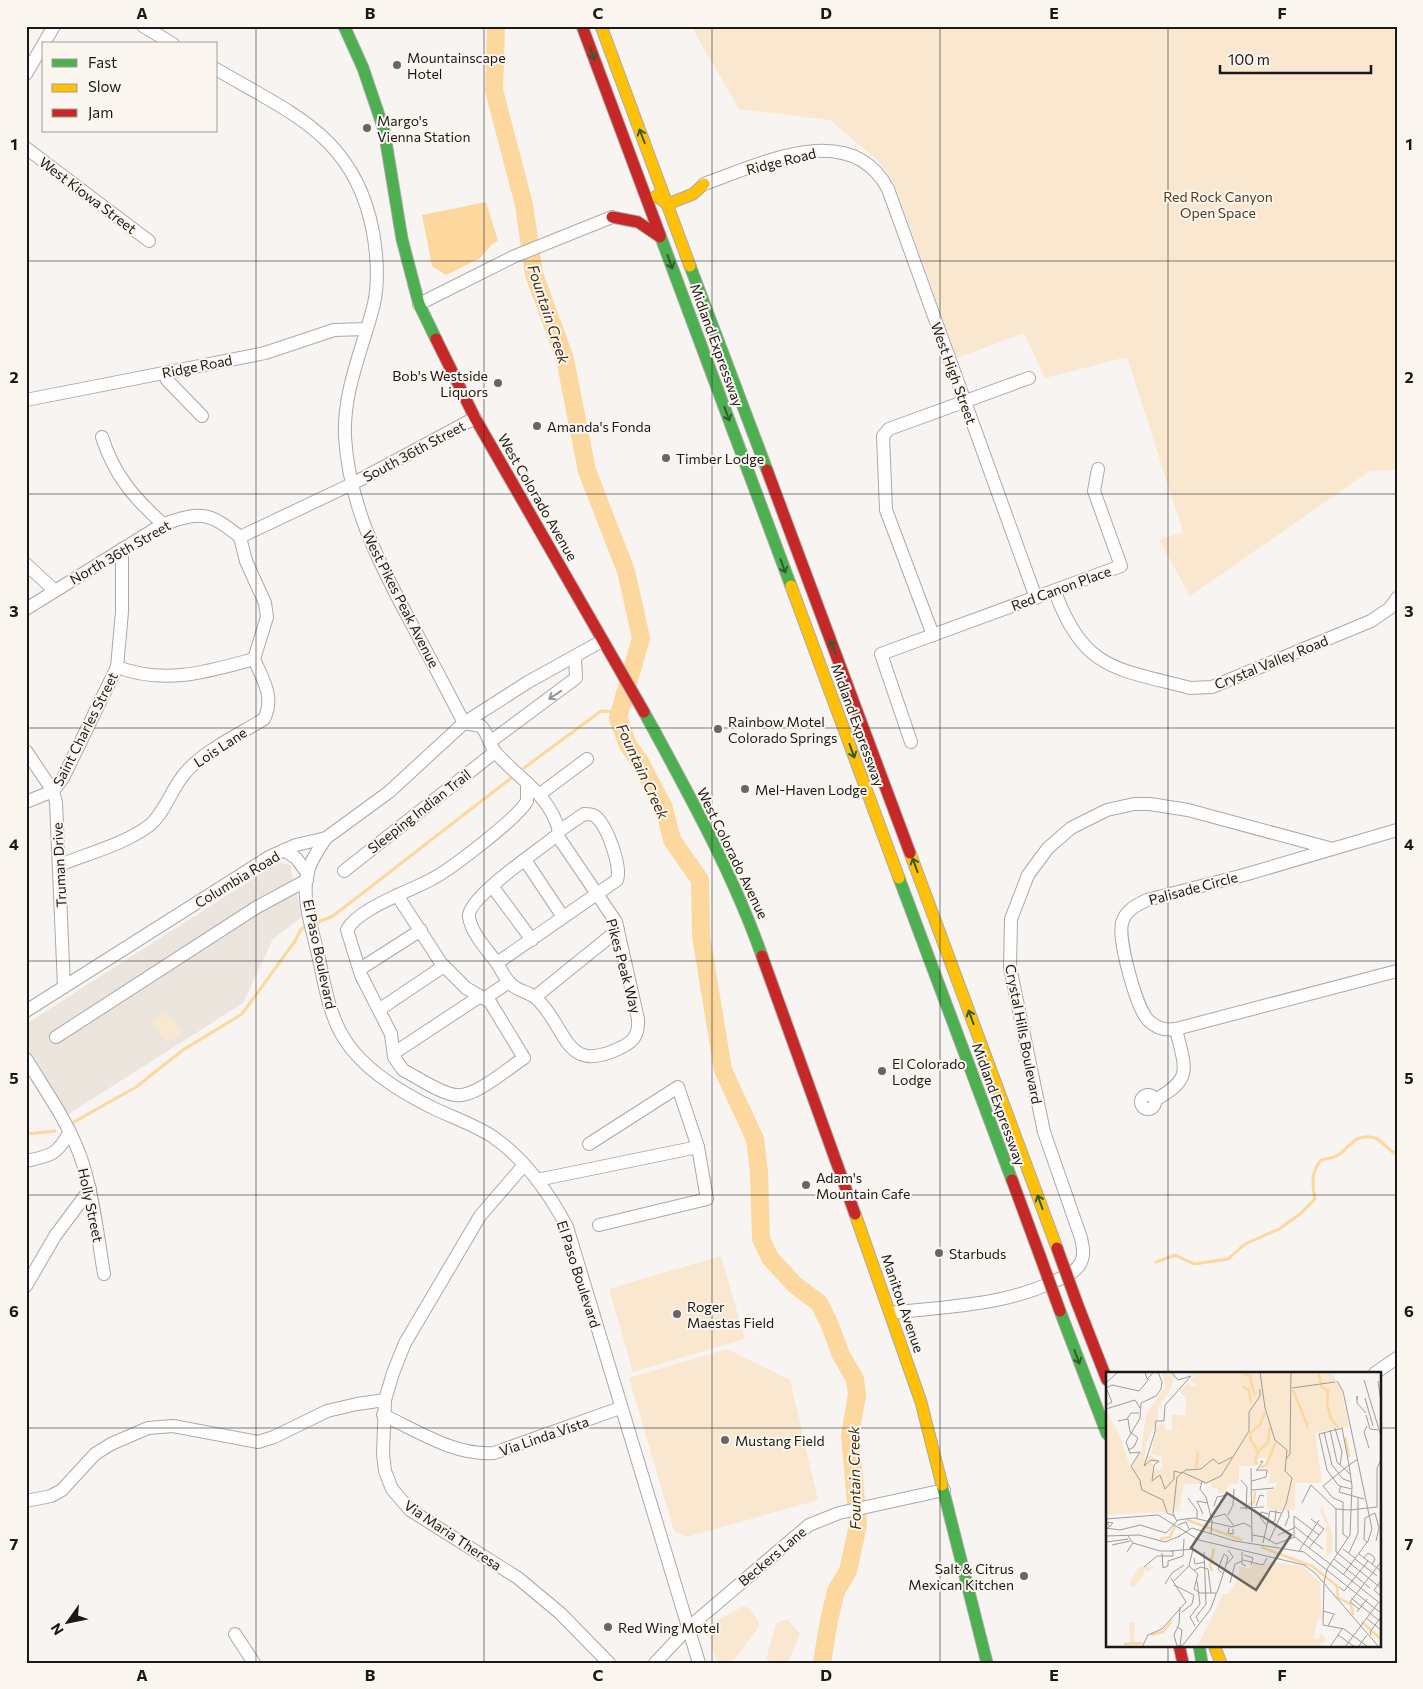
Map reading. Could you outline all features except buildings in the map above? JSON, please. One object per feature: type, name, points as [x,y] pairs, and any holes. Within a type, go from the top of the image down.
[{"type":"main road","name":"West Colorado Avenue","points":[[344,26],[362,68],[384,130],[402,239],[419,304],[475,418],[640,704],[691,798],[730,878],[766,961]]},
{"type":"main road","name":"Midland Expressway","points":[[582,26],[636,172],[638,204],[661,238],[1106,1431]]},
{"type":"main road","name":"Midland Expressway","points":[[601,26],[1106,1377]]},
{"type":"main road","points":[[653,164],[669,179]]},
{"type":"main road","points":[[636,172],[652,192],[668,204],[693,194],[704,184]]},
{"type":"main road","points":[[686,185],[704,184]]},
{"type":"main road","points":[[612,217],[638,204],[665,217],[680,238]]},
{"type":"main road","points":[[612,217],[639,220],[649,226],[661,238]]},
{"type":"main road","name":"Manitou Avenue","points":[[766,961],[921,1402],[987,1663]]},
{"type":"main road","points":[[1179,1646],[1183,1663]]},
{"type":"main road","points":[[1199,1646],[1202,1663]]},
{"type":"main road","points":[[1214,1646],[1221,1663]]},
{"type":"street","points":[[45,42],[54,26]]},
{"type":"street","points":[[142,26],[170,42]]},
{"type":"street","points":[[26,74],[42,47]]},
{"type":"street","name":"West Pikes Peak Avenue","points":[[218,70],[318,130],[339,152],[349,167],[364,200],[376,252],[374,302],[351,380],[346,420],[345,437],[352,484],[368,539],[464,723]]},
{"type":"street","name":"West Kiowa Street","points":[[26,148],[149,241]]},
{"type":"street","name":"Ridge Road","points":[[704,184],[764,163],[805,153],[839,151],[859,157]]},
{"type":"street","name":"West High Street","points":[[859,157],[876,170],[888,190],[1036,598]]},
{"type":"street","points":[[419,304],[546,242],[612,217]]},
{"type":"street","name":"Ridge Road","points":[[26,400],[265,353],[334,330],[366,329]]},
{"type":"street","points":[[164,373],[167,380],[202,416]]},
{"type":"street","points":[[933,634],[886,510],[882,440],[889,429],[1029,378]]},
{"type":"street","name":"South 36th Street","points":[[352,484],[475,418]]},
{"type":"street","points":[[102,437],[107,454],[128,490],[163,524]]},
{"type":"street","name":"Red Canon Place","points":[[910,742],[881,654],[1055,592],[1121,566],[1094,491],[1098,469]]},
{"type":"street","points":[[117,667],[132,672],[184,676],[254,660],[267,617],[266,603],[246,561],[240,537],[352,484]]},
{"type":"street","name":"North 36th Street","points":[[26,609],[163,524],[189,516],[212,516],[240,537]]},
{"type":"street","name":"Saint Charles Street","points":[[26,802],[53,791],[63,778],[117,667],[122,612],[122,549]]},
{"type":"street","points":[[26,564],[55,591]]},
{"type":"street","name":"Crystal Valley Road","points":[[1055,592],[1076,637],[1093,655],[1105,663],[1190,688],[1212,687],[1371,621],[1390,608],[1397,598]]},
{"type":"street","name":"Columbia Road","points":[[26,1012],[269,857],[284,850],[326,838],[389,792],[464,723],[528,682],[602,641]]},
{"type":"street","name":"Sleeping Indian Trail","points":[[344,871],[488,737],[576,678],[579,654]]},
{"type":"street","name":"Lois Lane","points":[[60,865],[126,838],[152,823],[160,813],[179,779],[195,762],[264,718],[270,708],[270,696],[254,660]]},
{"type":"street","points":[[464,723],[488,737]]},
{"type":"street","name":"Pikes Peak Way","points":[[488,737],[526,783],[540,794],[553,812],[558,833],[596,895],[610,912],[618,930],[638,1019],[638,1032],[632,1041],[620,1048],[595,1057],[580,1055],[570,1047],[543,1005],[535,997]]},
{"type":"street","name":"Truman Drive","points":[[26,751],[53,791],[60,865],[64,987]]},
{"type":"street","points":[[540,794],[587,759]]},
{"type":"street","points":[[397,895],[444,966],[466,988],[482,997],[500,1017],[524,1058],[476,1091],[460,1096],[450,1094],[403,1070],[398,1065],[391,1034],[360,969],[347,935],[347,930],[352,923],[397,895],[436,877],[511,820],[527,801],[526,783]]},
{"type":"street","name":"Crystal Hills Boulevard","points":[[891,1313],[979,1304],[1012,1297],[1060,1279],[1076,1270],[1081,1263],[1083,1255],[1081,1238],[1044,1132],[1010,967],[1009,935],[1015,905],[1028,875],[1048,848],[1071,828],[1094,814],[1121,806],[1150,804],[1188,810],[1329,848]]},
{"type":"street","points":[[497,963],[614,884],[619,872],[615,856],[599,820],[593,815],[584,814],[492,886],[470,907],[468,917],[471,925],[509,982],[535,997],[618,930]]},
{"type":"street","name":"Crystal Hills Boulevard","points":[[1286,862],[1329,848],[1397,830]]},
{"type":"street","points":[[56,1038],[257,907],[307,877],[326,838]]},
{"type":"street","points":[[284,850],[296,858],[307,877]]},
{"type":"street","points":[[525,860],[563,917]]},
{"type":"street","name":"Palisade Circle","points":[[1286,862],[1147,900],[1135,906],[1127,913],[1122,923],[1122,938],[1140,1005],[1146,1017],[1155,1026],[1164,1030],[1176,1030],[1397,971]]},
{"type":"street","name":"El Paso Boulevard","points":[[307,877],[310,918],[333,1018],[355,1053],[366,1065],[393,1085],[434,1109],[492,1136],[513,1153],[538,1180],[553,1200],[567,1227],[620,1408],[699,1663]]},
{"type":"street","points":[[492,886],[532,940]]},
{"type":"street","points":[[360,969],[421,930]]},
{"type":"street","points":[[380,1009],[444,966]]},
{"type":"street","points":[[394,1053],[509,982]]},
{"type":"street","points":[[1155,1100],[1176,1087],[1183,1076],[1184,1065],[1176,1030]]},
{"type":"street","name":"Holly Street","points":[[26,1059],[62,1117],[83,1163],[90,1189],[104,1274]]},
{"type":"street","points":[[589,1144],[678,1087],[698,1147],[707,1199],[600,1225]]},
{"type":"street","points":[[26,1161],[51,1156],[62,1147],[69,1133]]},
{"type":"street","points":[[538,1180],[698,1147]]},
{"type":"street","name":"Via Maria Theresa","points":[[524,1165],[480,1216],[406,1343],[393,1373],[385,1400],[383,1416],[385,1471],[392,1489],[410,1510],[518,1578],[560,1613],[609,1663]]},
{"type":"street","points":[[26,1286],[55,1236],[90,1189]]},
{"type":"street","points":[[1376,1372],[1397,1358]]},
{"type":"street","points":[[26,1501],[56,1493],[68,1485],[87,1462],[102,1449],[148,1428],[173,1426],[258,1442],[274,1437],[328,1411],[385,1400]]},
{"type":"street","name":"Via Linda Vista","points":[[383,1416],[455,1448],[480,1454],[494,1453],[620,1408]]},
{"type":"street","name":"Beckers Lane","points":[[655,1663],[688,1628],[806,1527],[839,1513],[944,1490]]},
{"type":"street","points":[[235,1634],[254,1663]]},
{"type":"shaded area","points":[[486,202],[498,241],[492,244],[480,258],[446,275],[432,266],[422,215]]},
{"type":"shaded area","points":[[279,862],[290,865],[302,917],[273,939],[243,1003],[67,1115],[26,1049],[26,1024]]},
{"type":"green space","name":"Red Rock Canyon Open Space","points":[[691,26],[1397,26],[1397,470],[1370,471],[1190,596],[1159,540],[1183,532],[1127,357],[1045,378],[1024,333],[957,358],[896,188],[888,173],[876,159],[830,120],[739,109]]},
{"type":"green space","points":[[167,1013],[182,1033],[167,1043],[152,1022]]},
{"type":"green space","name":"Roger Maestas Field","points":[[721,1256],[745,1339],[633,1372],[609,1289]]},
{"type":"green space","name":"Mustang Field","points":[[727,1349],[790,1380],[818,1500],[687,1537],[674,1531],[629,1378]]},
{"type":"green space","points":[[741,1607],[747,1607],[757,1618],[759,1623],[757,1630],[730,1663],[718,1663],[712,1648],[710,1625]]},
{"type":"green space","points":[[782,1620],[788,1620],[800,1634],[789,1660],[778,1663],[766,1659],[776,1624]]},
{"type":"waterway","name":"Fountain Creek","points":[[496,26],[494,90],[524,205],[534,274],[565,359],[587,471],[626,571],[641,638],[618,718],[628,745],[640,762],[664,808],[672,840],[700,880],[701,936],[723,1070],[755,1139],[759,1172],[761,1239],[770,1258],[795,1285],[819,1303],[841,1355],[855,1379],[857,1395],[850,1435],[858,1525],[848,1571],[836,1591],[822,1663]]},
{"type":"waterway","points":[[524,768],[601,711],[619,712]]},
{"type":"waterway","points":[[313,924],[333,916],[511,778]]},
{"type":"waterway","points":[[74,1122],[136,1087],[183,1050],[242,1014],[295,941],[301,929],[308,926]]},
{"type":"waterway","points":[[26,1134],[55,1131]]},
{"type":"waterway","points":[[1156,1262],[1175,1255],[1194,1264],[1228,1259],[1245,1244],[1279,1229],[1300,1214],[1315,1199],[1313,1178],[1315,1169],[1321,1160],[1336,1156],[1358,1139],[1363,1137],[1375,1138],[1397,1154]]},
{"type":"traffic: fast","points":[[344,26],[363,68],[384,130],[402,239],[419,304],[436,339]]},
{"type":"traffic: fast","points":[[660,235],[791,586]]},
{"type":"traffic: fast","points":[[690,266],[767,470]]},
{"type":"traffic: fast","points":[[644,712],[723,862],[762,956]]},
{"type":"traffic: fast","points":[[899,878],[1012,1180]]},
{"type":"traffic: fast","points":[[1060,1311],[1106,1431]]},
{"type":"traffic: fast","points":[[942,1485],[987,1663]]},
{"type":"traffic: fast","points":[[1199,1646],[1202,1663]]},
{"type":"traffic: slow","points":[[601,26],[690,266]]},
{"type":"traffic: slow","points":[[656,196],[668,204],[693,194],[704,184]]},
{"type":"traffic: slow","points":[[791,586],[899,878]]},
{"type":"traffic: slow","points":[[910,853],[1057,1248]]},
{"type":"traffic: slow","points":[[855,1214],[921,1402],[942,1485]]},
{"type":"traffic: slow","points":[[1214,1646],[1221,1663]]},
{"type":"traffic: jam","points":[[582,26],[660,235]]},
{"type":"traffic: jam","points":[[612,217],[638,222],[660,237]]},
{"type":"traffic: jam","points":[[436,339],[475,418],[644,712]]},
{"type":"traffic: jam","points":[[767,470],[910,853]]},
{"type":"traffic: jam","points":[[762,956],[855,1214]]},
{"type":"traffic: jam","points":[[1012,1180],[1040,1256]]},
{"type":"traffic: jam","points":[[1057,1248],[1077,1303]]},
{"type":"traffic: jam","points":[[1040,1256],[1060,1311]]},
{"type":"traffic: jam","points":[[1077,1303],[1106,1377]]},
{"type":"traffic: jam","points":[[1179,1646],[1183,1663]]},
{"type":"place","name":"Mountainscape Hotel","points":[[397,65]]},
{"type":"place","name":"Margo's Vienna Station","points":[[367,128]]},
{"type":"place","name":"Bob's Westside Liquors","points":[[498,383]]},
{"type":"place","name":"Amanda's Fonda","points":[[537,426]]},
{"type":"place","name":"Timber Lodge","points":[[666,458]]},
{"type":"place","name":"Rainbow Motel Colorado Springs","points":[[718,729]]},
{"type":"place","name":"Mel-Haven Lodge","points":[[745,789]]},
{"type":"place","name":"El Colorado Lodge","points":[[882,1071]]},
{"type":"place","name":"Adam's Mountain Cafe","points":[[806,1185]]},
{"type":"place","name":"Starbuds","points":[[939,1253]]},
{"type":"place","name":"Roger Maestas Field","points":[[677,1314]]},
{"type":"place","name":"Mustang Field","points":[[725,1440]]},
{"type":"place","name":"Salt & Citrus Mexican Kitchen","points":[[1024,1576]]},
{"type":"place","name":"Red Wing Motel","points":[[608,1627]]}]
